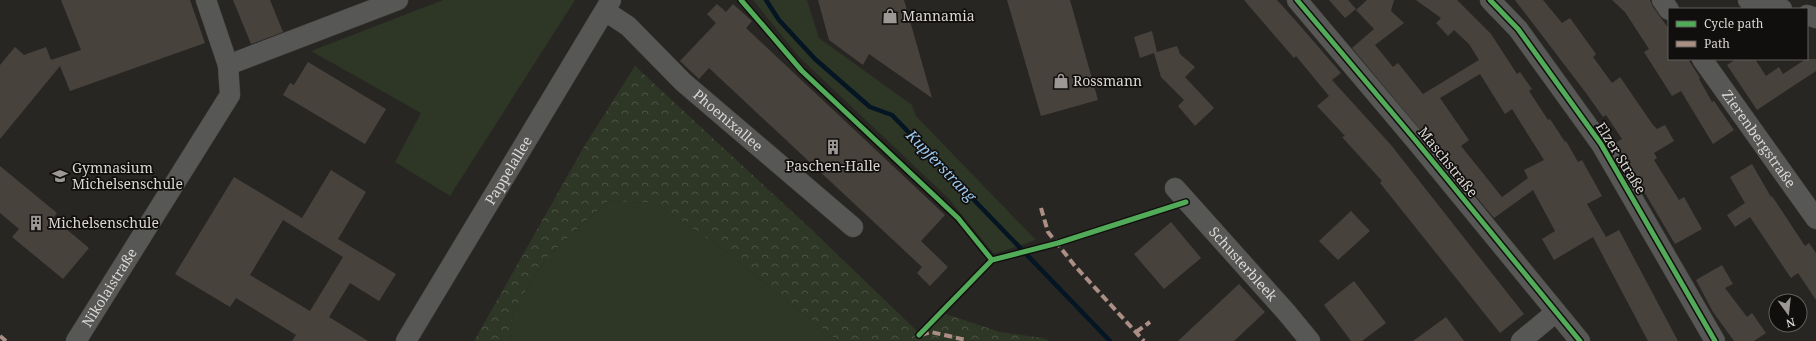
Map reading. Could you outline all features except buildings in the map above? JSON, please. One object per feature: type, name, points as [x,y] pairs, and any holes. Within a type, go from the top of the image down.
[{"type":"street","name":"Nikolaistraße","points":[[76,341],[230,95],[228,64],[206,0]]},
{"type":"street","points":[[228,64],[398,0]]},
{"type":"street","name":"Maschstraße","points":[[1297,0],[1416,141],[1580,341]]},
{"type":"street","name":"Elzer Straße","points":[[1490,0],[1518,29],[1601,144],[1715,341]]},
{"type":"street","points":[[1662,0],[1668,9]]},
{"type":"street","points":[[1748,0],[1778,8]]},
{"type":"street","name":"Phoenixallee","points":[[608,6],[683,82],[853,228]]},
{"type":"street","name":"Pappelallee","points":[[406,341],[608,6]]},
{"type":"street","name":"Zierenbergstraße","points":[[1703,60],[1816,219]]},
{"type":"street","name":"Schusterbleek","points":[[1175,188],[1278,302],[1310,341]]},
{"type":"street","points":[[1521,341],[1556,312]]},
{"type":"green space","points":[[443,0],[575,0],[450,196],[395,162],[421,113],[311,51]]},
{"type":"green space","points":[[753,0],[807,0],[819,38],[912,105],[916,116],[1036,240],[994,254],[948,198],[799,57]]},
{"type":"green space","points":[[635,66],[812,230],[918,332],[937,311],[1000,332],[1043,338],[1050,341],[838,341],[717,245],[655,203],[608,201],[548,256],[513,311],[510,341],[474,341],[585,145]]},
{"type":"green space","points":[[608,201],[655,203],[717,245],[838,341],[510,341],[513,311],[548,256]]},
{"type":"waterway","name":"Kupferstrang","points":[[766,0],[779,20],[815,59],[870,107],[892,115],[1110,341]]},
{"type":"marked path","points":[[1041,208],[1048,232],[1075,266],[1144,341]]},
{"type":"marked path","points":[[1136,332],[1150,322]]},
{"type":"marked path","points":[[921,335],[931,332],[966,340]]},
{"type":"marked path","points":[[0,336],[6,341]]},
{"type":"cycle path","points":[[741,0],[802,71],[958,218],[992,260],[919,335]]},
{"type":"cycle path","points":[[1297,0],[1416,141],[1580,341]]},
{"type":"cycle path","points":[[1490,0],[1518,29],[1601,144],[1715,341]]},
{"type":"cycle path","points":[[992,260],[1058,243],[1186,202]]},
{"type":"place","name":"Mannamia","points":[[890,16]]},
{"type":"place","name":"Rossmann","points":[[1061,81]]},
{"type":"place","name":"Paschen-Halle","points":[[833,147]]},
{"type":"place","name":"Gymnasium Michelsenschule","points":[[60,176]]},
{"type":"place","name":"Michelsenschule","points":[[36,223]]}]
